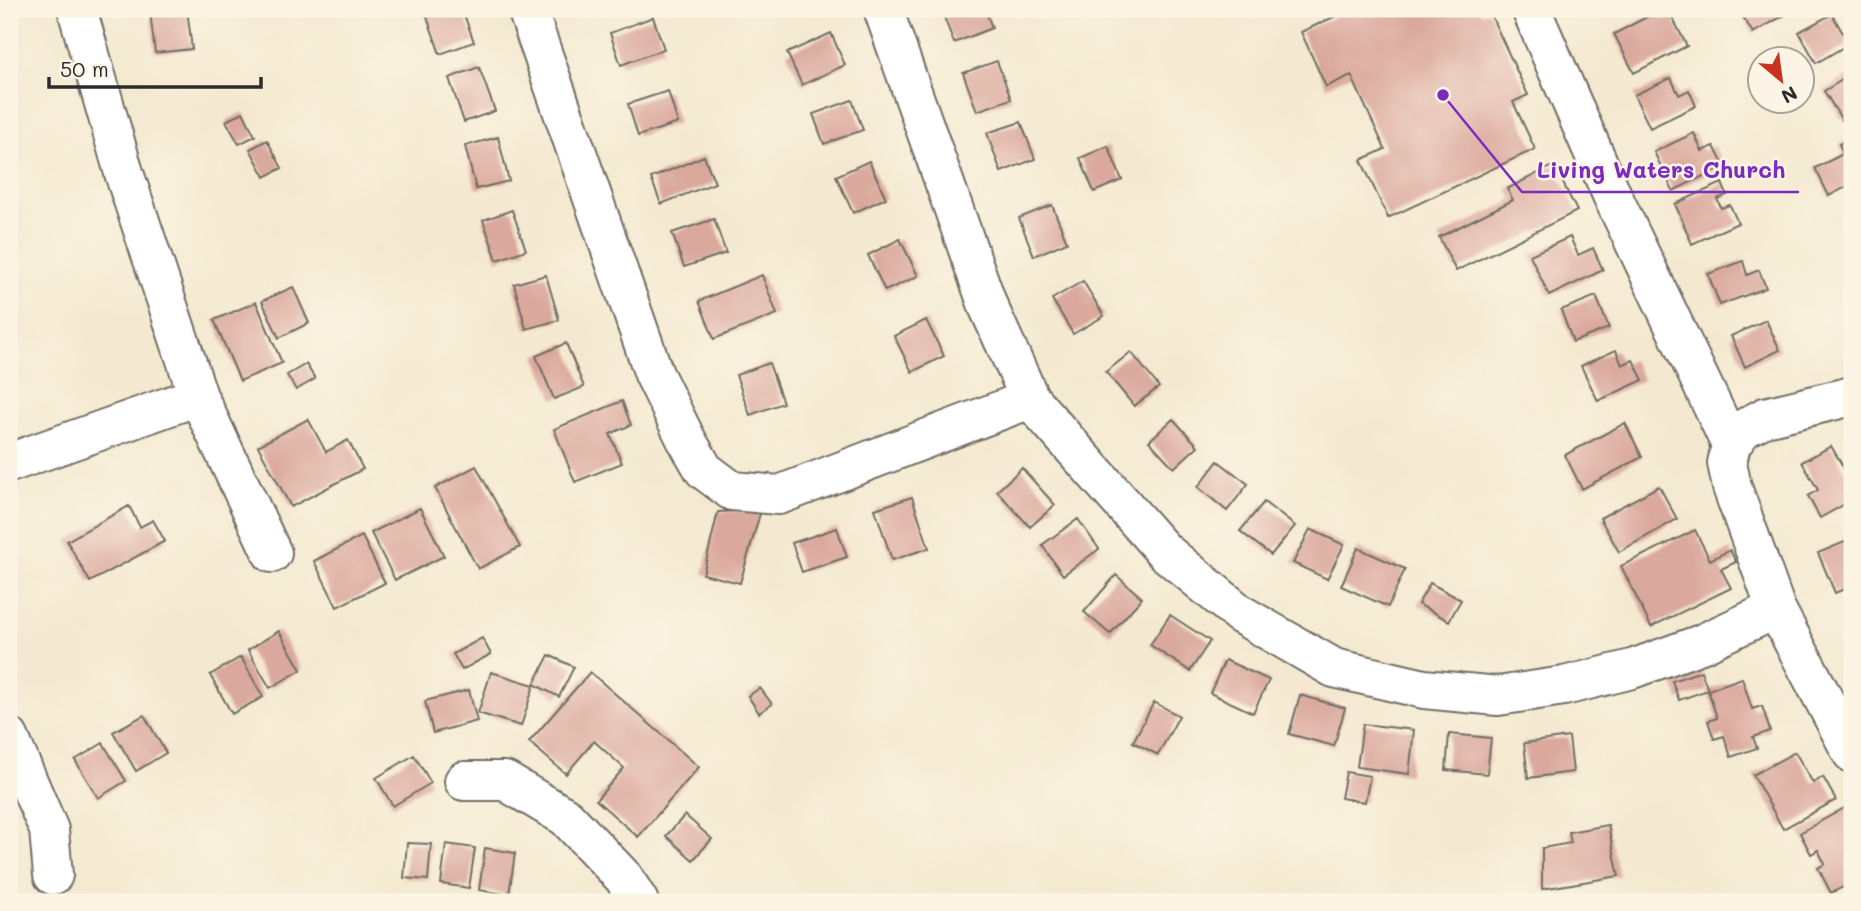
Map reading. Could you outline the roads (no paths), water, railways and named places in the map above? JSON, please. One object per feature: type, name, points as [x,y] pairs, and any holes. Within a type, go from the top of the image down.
[{"type":"street","points":[[77,9],[124,173],[198,396],[272,553]]},
{"type":"street","points":[[527,9],[654,374],[704,470],[732,491],[779,495],[1030,398]]},
{"type":"street","points":[[883,9],[988,306],[1030,398],[1164,551],[1240,614],[1334,668],[1424,689],[1498,696],[1564,686],[1632,669],[1701,644],[1776,609]]},
{"type":"street","points":[[1531,9],[1612,195],[1731,445]]},
{"type":"street","points":[[9,463],[198,396]]},
{"type":"street","points":[[1852,396],[1765,417],[1743,429],[1731,445],[1727,463],[1732,487],[1776,609],[1852,753]]},
{"type":"street","points":[[9,737],[49,830],[54,875]]},
{"type":"street","points":[[464,781],[505,781],[566,817],[624,878],[639,902]]},
{"type":"place","name":"Living Waters Church","points":[[1443,95]]}]
